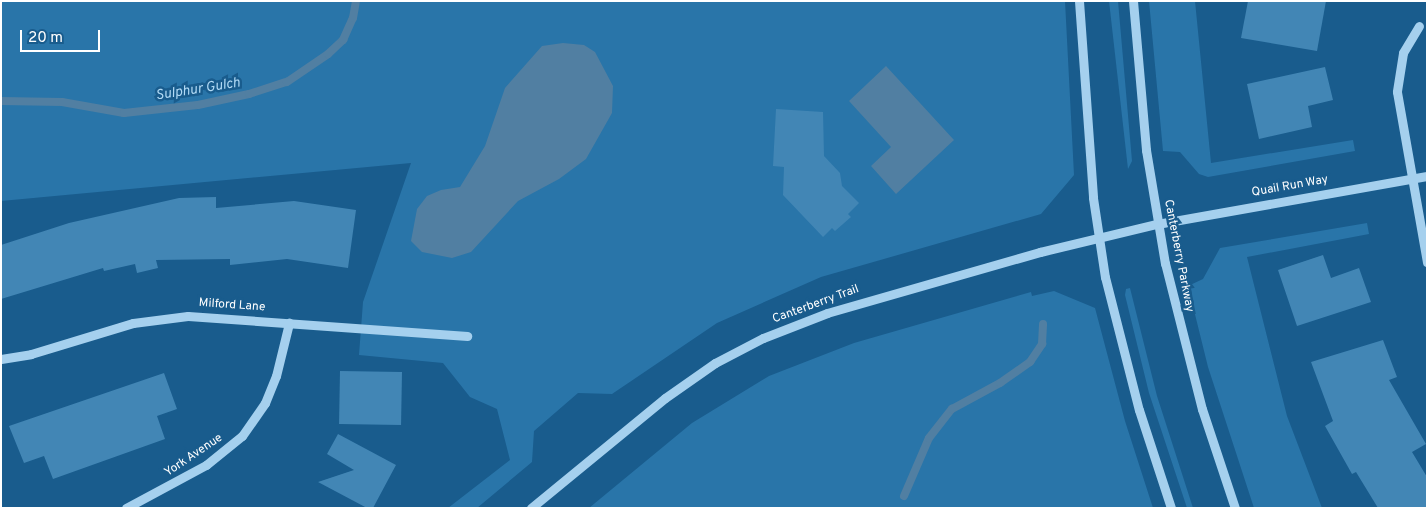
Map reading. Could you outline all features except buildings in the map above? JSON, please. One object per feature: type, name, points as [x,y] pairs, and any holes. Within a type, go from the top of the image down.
[{"type":"street","points":[[1079,1],[1087,132],[1100,238],[1124,356],[1151,453],[1171,508]]},
{"type":"street","name":"Canterberry Parkway","points":[[1133,1],[1141,108],[1157,224],[1180,328],[1202,409],[1235,508]]},
{"type":"street","points":[[1419,26],[1406,44],[1398,78],[1411,178],[1427,262]]},
{"type":"street","name":"Quail Run Way","points":[[1157,224],[1427,176]]},
{"type":"street","name":"Canterberry Trail","points":[[531,508],[665,398],[715,363],[763,338],[858,302],[1040,252],[1157,224]]},
{"type":"street","name":"Milford Lane","points":[[1,359],[31,354],[150,319],[208,316],[467,336]]},
{"type":"street","name":"York Avenue","points":[[126,508],[206,465],[242,436],[265,402],[276,376],[289,323]]},
{"type":"shaded area","points":[[1,1],[1065,1],[1074,175],[1041,214],[821,277],[717,323],[612,394],[578,393],[534,431],[532,462],[477,508],[448,508],[510,460],[497,409],[470,397],[443,363],[359,355],[363,302],[411,163],[1,201]]},
{"type":"shaded area","points":[[1109,1],[1118,1],[1132,161],[1128,169]]},
{"type":"shaded area","points":[[1149,1],[1195,1],[1211,163],[1353,140],[1355,151],[1208,177],[1199,174],[1180,152],[1163,151]]},
{"type":"shaded area","points":[[563,43],[584,45],[595,52],[613,86],[612,113],[586,159],[559,179],[518,201],[471,252],[452,258],[422,252],[411,241],[417,209],[427,196],[441,190],[460,187],[485,146],[505,88],[542,46]]},
{"type":"shaded area","points":[[886,66],[954,140],[896,194],[871,166],[891,147],[849,101]]},
{"type":"shaded area","points":[[1367,223],[1369,234],[1247,257],[1287,416],[1322,508],[1254,508],[1208,367],[1188,286],[1203,279],[1220,248]]},
{"type":"shaded area","points":[[1130,288],[1157,396],[1193,508],[1187,508],[1149,393],[1125,295],[1126,289]]},
{"type":"shaded area","points":[[1054,291],[1095,308],[1125,421],[1153,508],[589,508],[692,423],[769,376],[854,343],[1031,292],[1032,296]]},
{"type":"waterway","name":"Sulphur Gulch","points":[[1,101],[62,102],[124,113],[198,105],[249,94],[287,82],[328,54],[343,40],[353,18],[356,1]]},
{"type":"waterway","points":[[904,496],[929,438],[952,409],[1000,383],[1030,362],[1042,344],[1043,324]]}]
